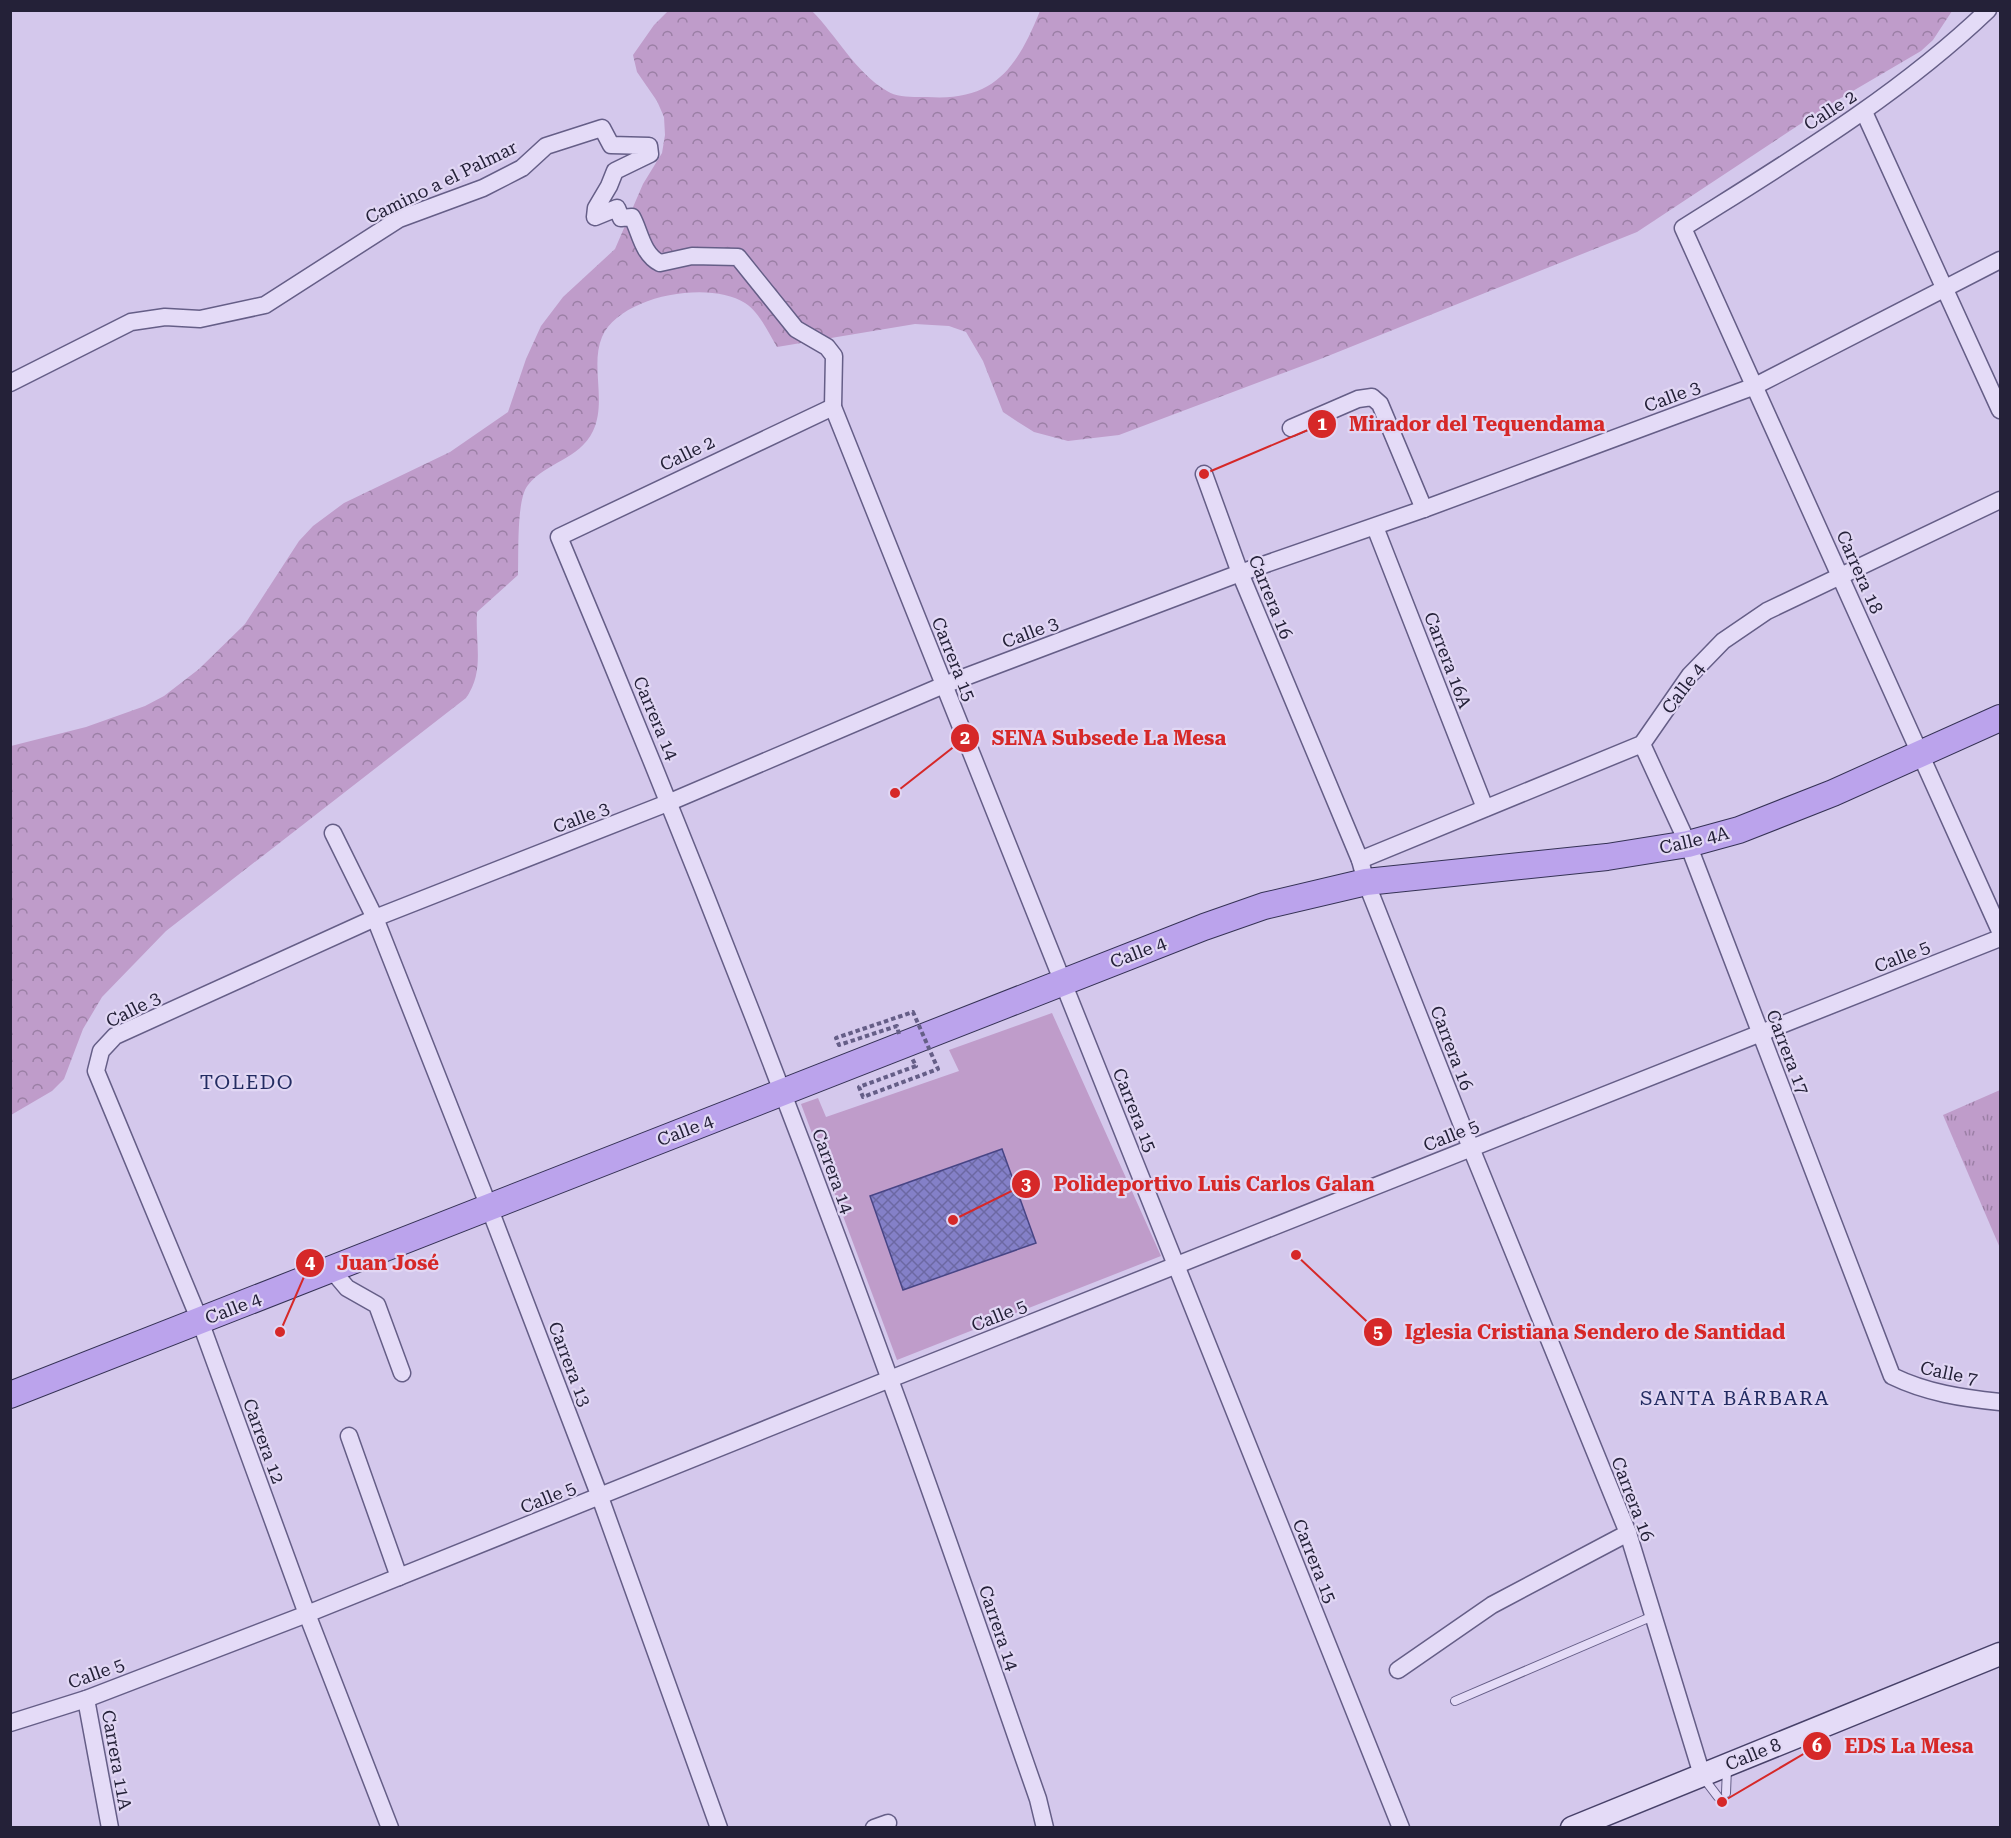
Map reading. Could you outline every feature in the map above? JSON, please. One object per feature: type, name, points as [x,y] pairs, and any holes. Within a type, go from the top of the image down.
[{"type":"main road","name":"Calle 4A","points":[[1363,871],[1607,857],[1688,844],[1739,830],[1833,793],[2001,718]]},
{"type":"main road","name":"Calle 4","points":[[10,1395],[1062,981],[1363,871]]},
{"type":"main road","name":"Calle 8","points":[[1572,1827],[2001,1654]]},
{"type":"street","name":"Calle 2","points":[[1683,228],[1864,112],[1948,49],[1988,10]]},
{"type":"street","points":[[1864,112],[2001,410]]},
{"type":"street","name":"Camino a el Palmar","points":[[10,383],[131,321],[165,317],[200,319],[265,306],[399,219],[483,188],[522,168],[546,146],[602,128],[611,145],[646,145],[651,151],[615,171],[596,208],[595,217],[617,207],[621,218],[632,218],[636,232],[644,246],[660,263],[692,256],[738,257],[796,329],[827,347],[834,356],[833,407]]},
{"type":"street","name":"Carrera 18","points":[[1683,228],[2001,931]]},
{"type":"street","name":"Calle 3","points":[[96,1071],[101,1051],[115,1036],[375,918],[670,802],[944,685],[1240,573],[1375,527],[1755,386],[2001,260]]},
{"type":"street","points":[[1291,428],[1358,399],[1372,397],[1380,405],[1424,509]]},
{"type":"street","name":"Calle 2","points":[[559,537],[833,407]]},
{"type":"street","name":"Carrera 15","points":[[833,407],[1401,1827]]},
{"type":"street","name":"Carrera 16","points":[[1204,474],[1240,573],[1363,871],[1470,1148],[1628,1533],[1702,1775]]},
{"type":"street","name":"Calle 4","points":[[1363,871],[1485,808],[1642,744],[1690,675],[1723,640],[1767,611],[2001,500]]},
{"type":"street","name":"Carrera 16A","points":[[1375,527],[1485,808]]},
{"type":"street","name":"Carrera 14","points":[[559,537],[670,802],[783,1091],[890,1379],[1038,1799],[1045,1827]]},
{"type":"street","name":"Carrera 17","points":[[1642,744],[1688,844],[1892,1376]]},
{"type":"street","name":"Carrera 13","points":[[333,833],[375,918],[489,1207],[600,1497],[719,1827]]},
{"type":"street","name":"Calle 5","points":[[10,1723],[86,1699],[307,1614],[890,1379],[2001,938]]},
{"type":"street","name":"Carrera 12","points":[[96,1071],[200,1321],[307,1614],[390,1827]]},
{"type":"street","points":[[331,1269],[347,1288],[377,1305],[402,1372]]},
{"type":"street","name":"Calle 7","points":[[1892,1376],[1918,1389],[2001,1402]]},
{"type":"street","points":[[349,1436],[399,1577]]},
{"type":"street","points":[[1398,1670],[1492,1605],[1628,1533]]},
{"type":"street","name":"Carrera 11A","points":[[86,1699],[110,1827]]},
{"type":"lane","points":[[1455,1701],[1653,1616]]},
{"type":"lane","points":[[1702,1775],[1722,1795],[1727,1765]]},
{"type":"path","points":[[899,1034],[897,1026],[839,1045],[836,1038],[913,1012],[938,1069],[863,1097],[859,1087],[916,1066],[912,1058]]},
{"type":"green space","points":[[668,11],[812,11],[865,74],[887,91],[906,97],[950,97],[970,94],[1000,77],[1012,65],[1022,49],[1040,11],[1952,11],[1933,40],[1921,51],[1829,105],[1637,232],[1318,360],[1119,435],[1068,441],[1034,432],[1018,422],[1003,412],[983,361],[966,332],[949,326],[915,324],[777,347],[755,312],[745,303],[730,296],[689,293],[667,296],[627,311],[612,323],[602,337],[598,360],[599,408],[593,431],[587,441],[571,455],[535,477],[524,492],[518,542],[518,575],[477,612],[477,667],[472,688],[466,698],[166,931],[102,997],[83,1029],[64,1079],[52,1091],[11,1115],[11,746],[86,727],[145,706],[164,696],[199,669],[245,624],[299,541],[313,526],[344,503],[450,452],[508,412],[526,359],[541,326],[563,297],[615,249],[643,184],[662,153],[665,135],[664,117],[657,101],[637,72],[633,55],[654,25]]},
{"type":"green space","points":[[1052,1013],[1161,1256],[897,1360],[801,1104],[818,1098],[826,1117],[959,1071],[949,1050]]},
{"type":"green space","points":[[2000,1090],[2000,1248],[1943,1115]]},
{"type":"building","points":[[1002,1149],[1036,1243],[903,1290],[870,1196]]},
{"type":"place","name":"Mirador del Tequendama","points":[[1204,474]]},
{"type":"place","name":"SENA Subsede La Mesa","points":[[895,793]]},
{"type":"place","name":"Polideportivo Luis Carlos Galan","points":[[953,1220]]},
{"type":"place","name":"Iglesia Cristiana Sendero de Santidad","points":[[1296,1255]]},
{"type":"place","name":"Juan José","points":[[280,1332]]},
{"type":"place","name":"EDS La Mesa","points":[[1722,1802]]},
{"type":"district","name":"TOLEDO","points":[[247,1082]]},
{"type":"district","name":"SANTA BÁRBARA","points":[[1735,1398]]}]
